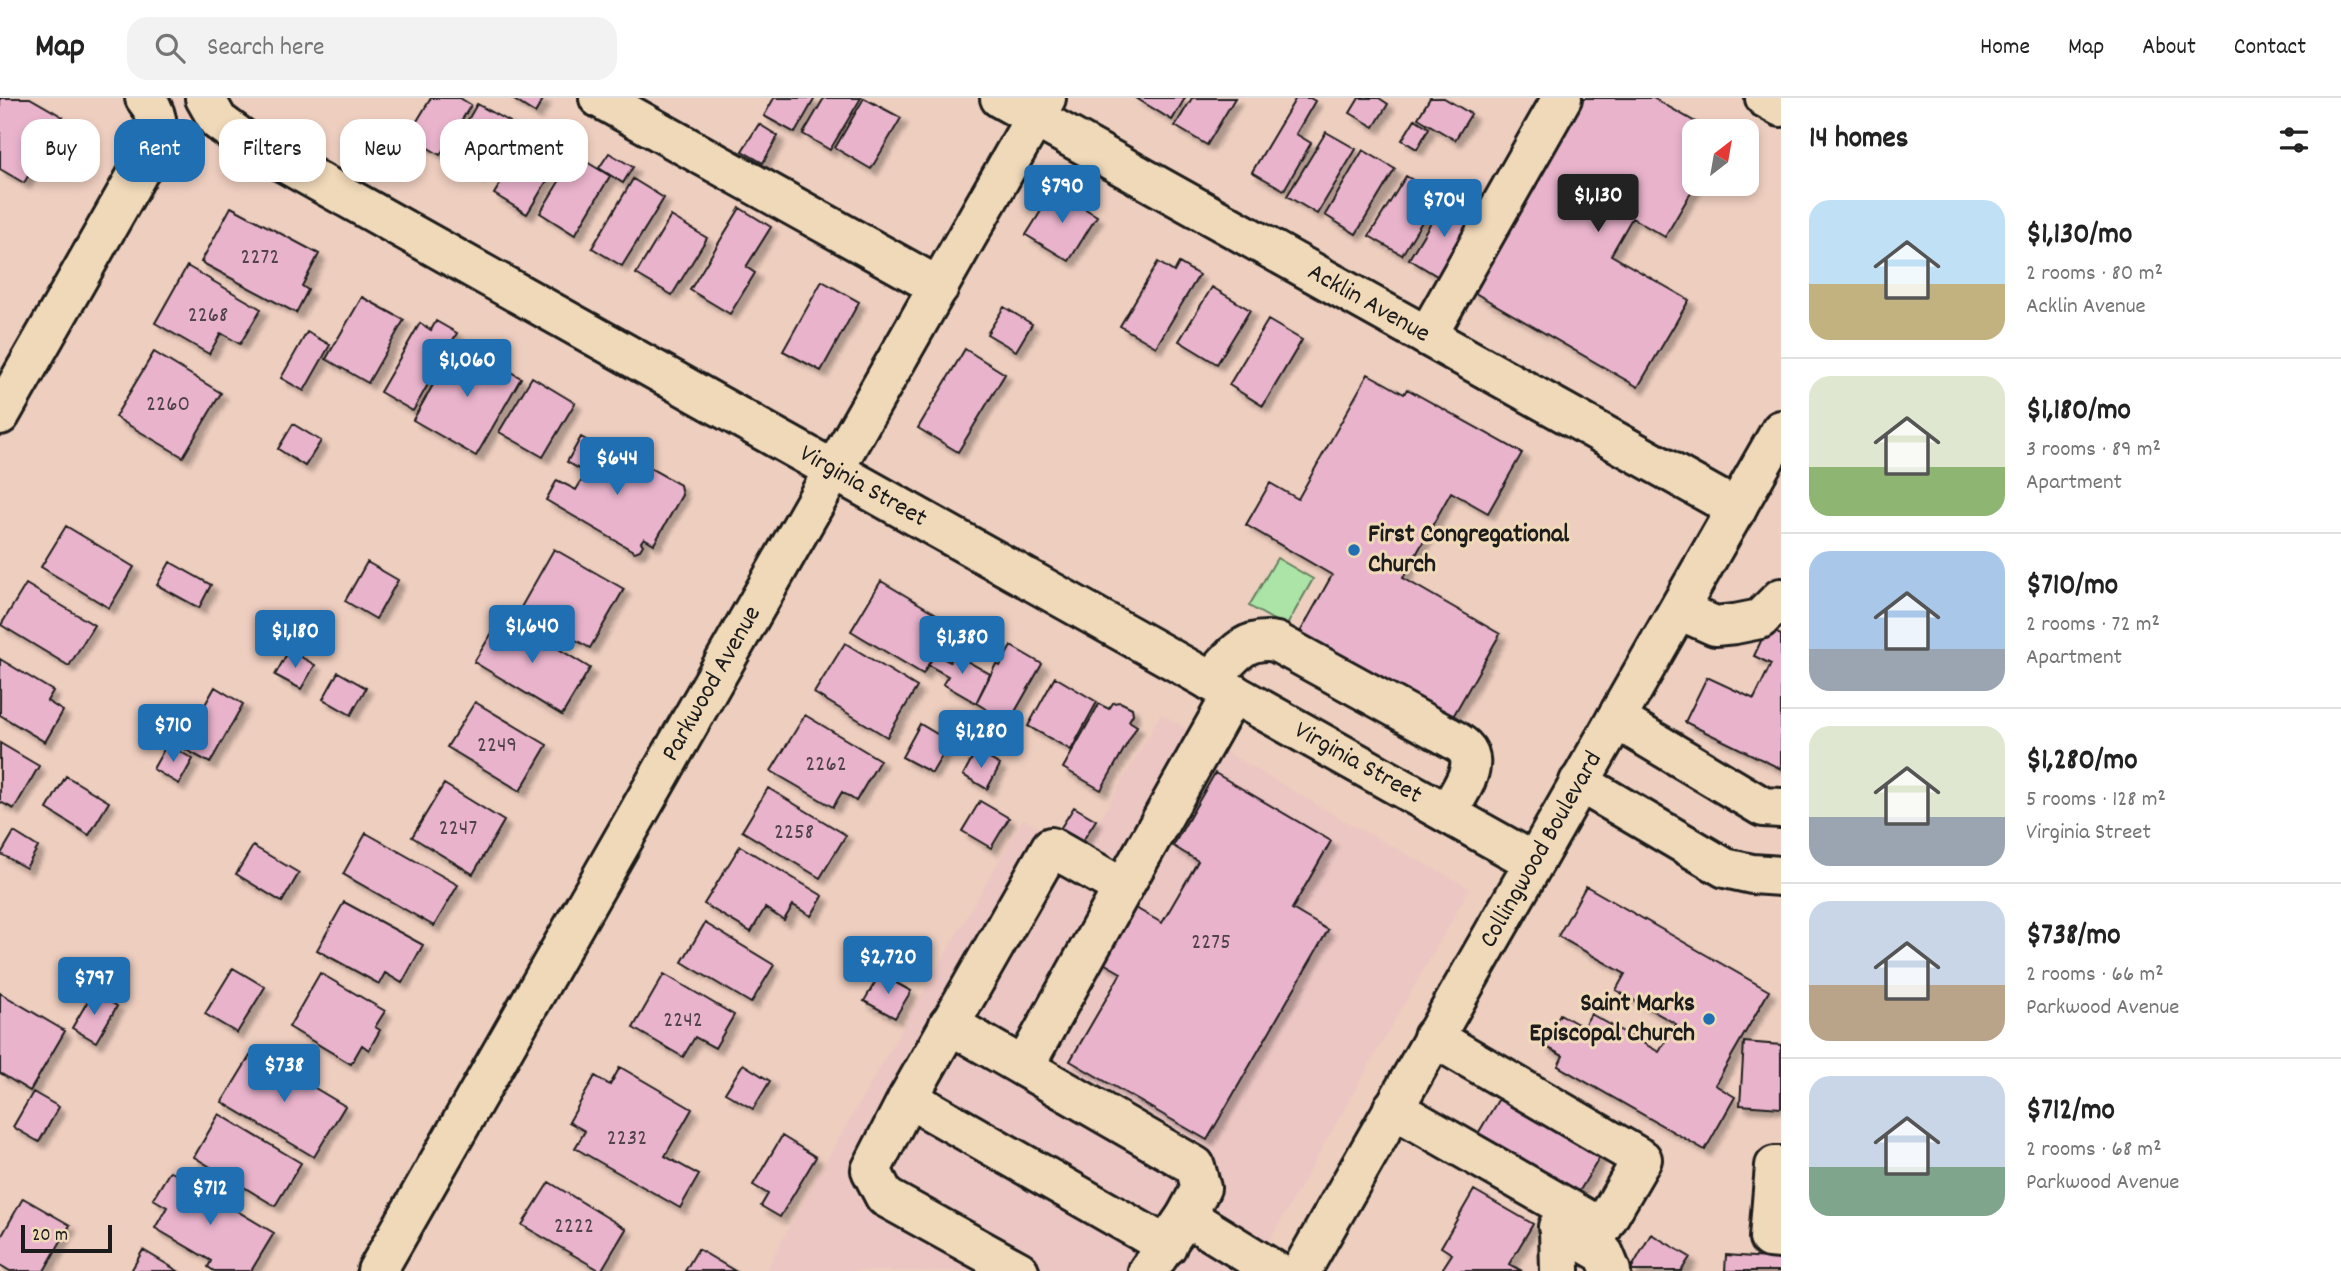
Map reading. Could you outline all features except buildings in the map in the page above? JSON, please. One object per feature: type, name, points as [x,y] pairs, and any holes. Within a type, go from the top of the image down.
[{"type":"street","name":"Virginia Street","points":[[205,98],[218,121],[244,139],[1534,862]]},
{"type":"street","points":[[600,98],[939,287]]},
{"type":"street","name":"Acklin Avenue","points":[[1000,98],[1040,108],[1427,336],[1737,509]]},
{"type":"street","points":[[1427,336],[1562,98]]},
{"type":"street","points":[[1765,98],[1781,107]]},
{"type":"street","points":[[0,415],[142,166],[157,131],[158,122],[150,105]]},
{"type":"street","name":"Parkwood Avenue","points":[[377,1271],[1040,108]]},
{"type":"street","name":"Collingwood Boulevard","points":[[1301,1271],[1781,430]]},
{"type":"street","points":[[1679,610],[1714,626],[1735,624],[1760,619],[1781,598]]},
{"type":"street","points":[[1024,1067],[1123,888],[1222,687],[1235,653],[1253,641],[1261,639],[1276,642],[1464,747],[1470,756],[1471,764],[1447,813]]},
{"type":"street","points":[[1616,719],[1763,807],[1781,808]]},
{"type":"street","points":[[1579,782],[1725,868],[1752,874],[1781,876]]},
{"type":"street","points":[[1019,1271],[885,1197],[870,1170],[949,1024],[1051,847],[1123,888]]},
{"type":"street","points":[[949,1024],[1195,1166],[1201,1188],[1167,1244]]},
{"type":"street","points":[[1389,1117],[1602,1227],[1642,1159],[1433,1037]]},
{"type":"street","points":[[908,1098],[1167,1244],[1275,1271]]},
{"type":"street","points":[[1389,1117],[1559,1228],[1604,1254],[1611,1271]]},
{"type":"street","points":[[1781,1166],[1775,1166],[1769,1238],[1781,1239]]},
{"type":"street","points":[[1559,1228],[1560,1271]]},
{"type":"shaded area","points":[[1161,714],[1343,820],[1470,888],[1252,1271],[766,1271],[803,1201],[1023,819],[1081,852]]},
{"type":"green space","points":[[1277,558],[1313,579],[1286,627],[1249,606]]},
{"type":"place","name":"First Congregational Church","points":[[1354,550]]},
{"type":"place","name":"Saint Marks Episcopal Church","points":[[1709,1019]]}]
